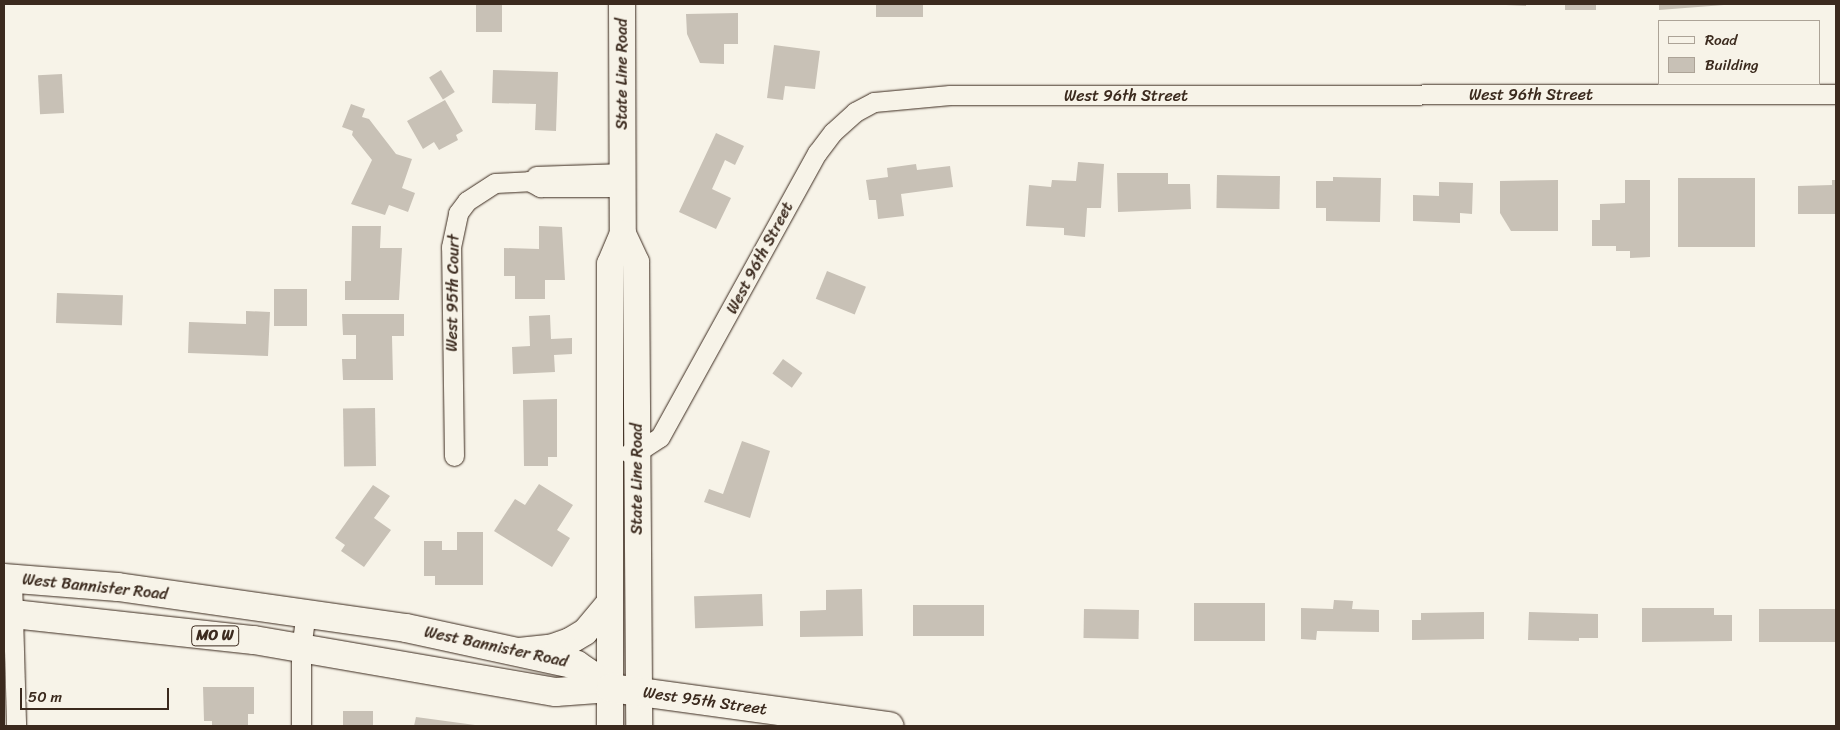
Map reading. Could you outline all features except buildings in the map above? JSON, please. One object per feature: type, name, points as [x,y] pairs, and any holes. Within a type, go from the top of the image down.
[{"type":"main road","name":"State Line Road","points":[[622,4],[623,234],[636,262],[639,726]]},
{"type":"main road","name":"State Line Road","points":[[610,726],[610,264],[623,234]]},
{"type":"main road","name":"West Bannister Road","points":[[8,578],[118,587],[406,628],[577,665],[611,688]]},
{"type":"main road","points":[[515,651],[550,648],[570,641],[592,626],[610,602]]},
{"type":"main road","name":"West Bannister Road","points":[[8,613],[301,648],[556,692],[611,688]]},
{"type":"main road","name":"West 95th Street","points":[[611,688],[889,726]]},
{"type":"street","name":"West 96th Street","points":[[637,452],[660,436],[817,153],[832,132],[855,112],[874,102],[950,95],[1836,94]]},
{"type":"street","name":"West 95th Court","points":[[454,456],[453,229],[458,213],[481,191],[496,183],[529,181],[540,187],[622,180]]},
{"type":"street","points":[[610,453],[637,452]]},
{"type":"street","points":[[8,578],[8,613],[16,726]]},
{"type":"street","points":[[301,726],[301,648],[306,614]]}]
